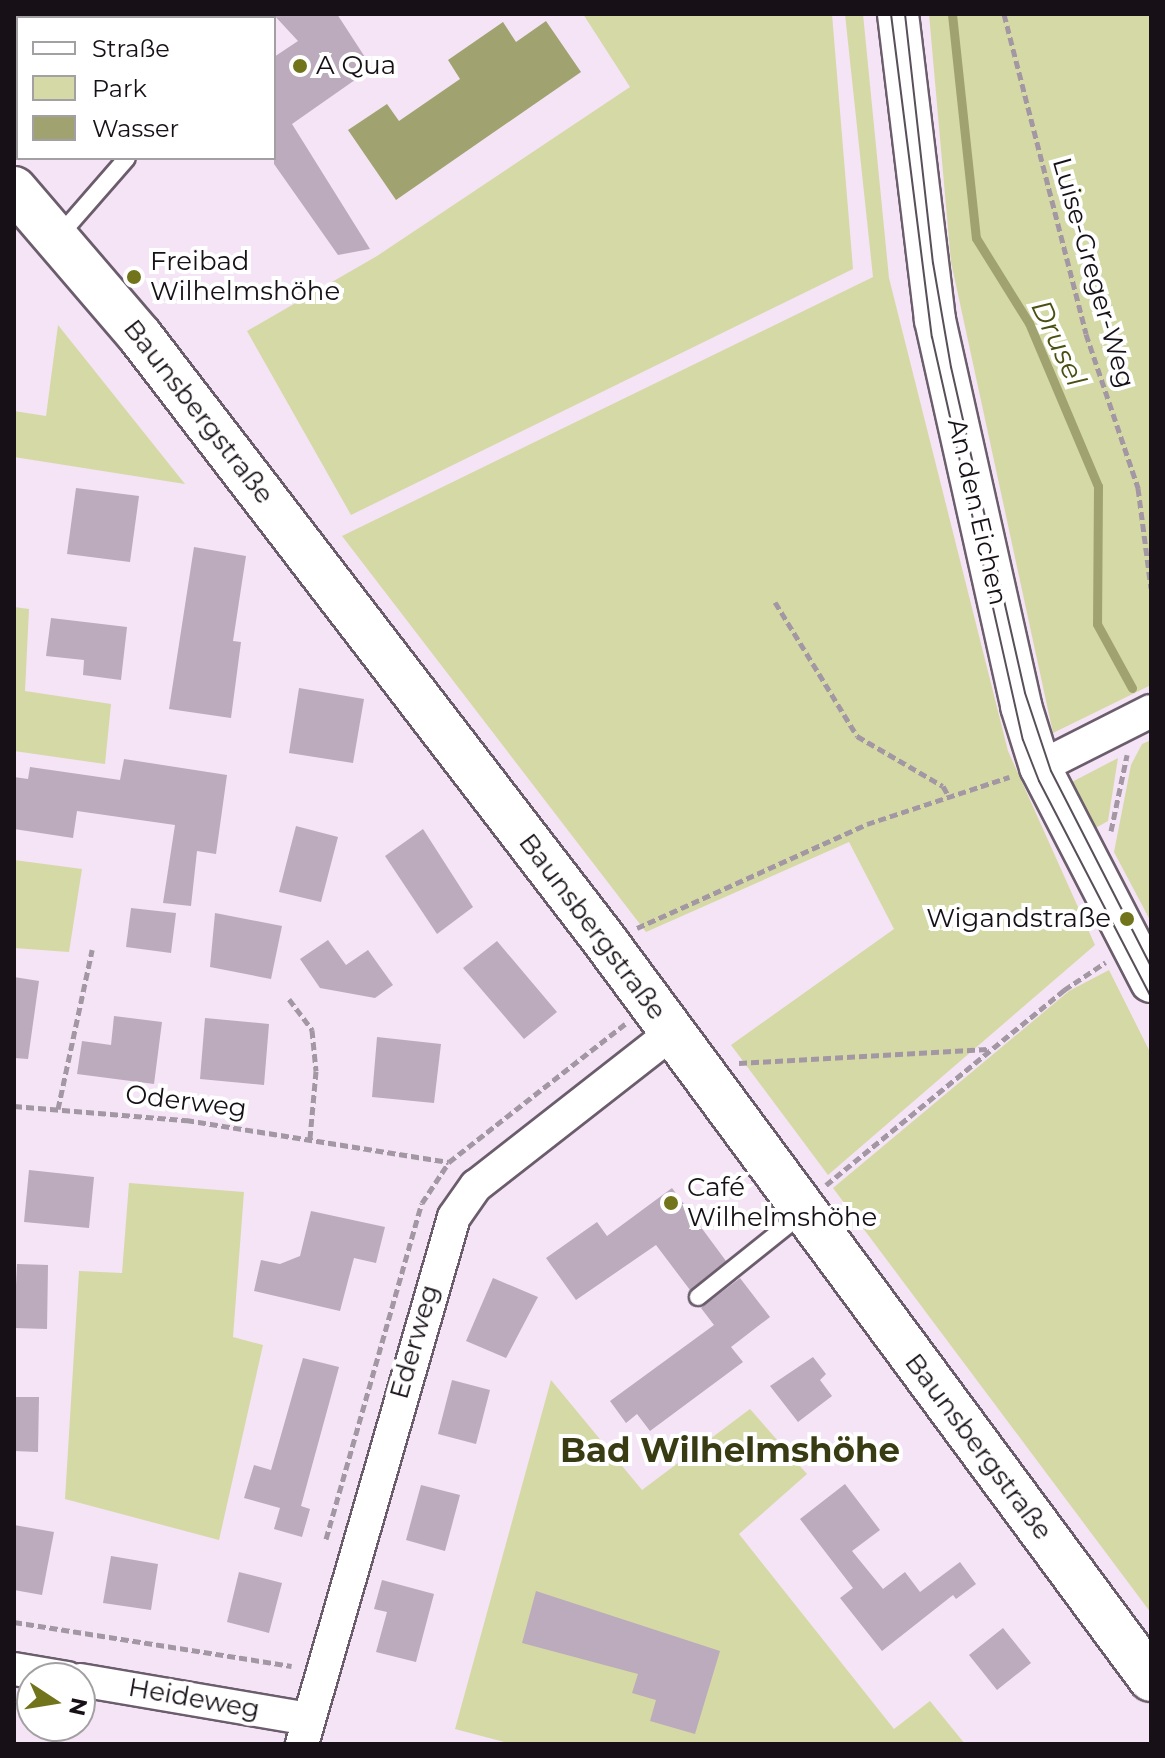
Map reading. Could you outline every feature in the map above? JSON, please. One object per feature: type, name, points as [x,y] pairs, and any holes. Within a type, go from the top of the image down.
[{"type":"main road","name":"Baunsbergstraße","points":[[14,189],[59,236],[605,941],[672,1033],[815,1199],[1151,1679]]},
{"type":"street","name":"An den Eichen","points":[[898,14],[935,320],[1021,706],[1040,767],[1151,982]]},
{"type":"street","points":[[1040,767],[1143,715]]},
{"type":"street","name":"Ederweg","points":[[305,1731],[437,1264],[454,1217],[476,1186],[672,1033]]},
{"type":"street","name":"Heideweg","points":[[96,1684],[305,1731]]},
{"type":"lane","points":[[59,236],[125,160]]},
{"type":"lane","points":[[698,1297],[815,1199]]},
{"type":"path","name":"Luise-Greger-Weg","points":[[1004,14],[1086,334],[1138,488],[1151,588]]},
{"type":"path","points":[[775,602],[857,736],[943,786],[949,797]]},
{"type":"path","points":[[1100,884],[1143,715]]},
{"type":"path","points":[[605,941],[867,824],[1040,767]]},
{"type":"path","points":[[815,1199],[989,1049],[1064,990],[1132,945]]},
{"type":"path","points":[[58,1109],[92,950]]},
{"type":"path","points":[[289,999],[312,1030],[316,1071],[310,1138]]},
{"type":"path","points":[[733,1064],[926,1049],[989,1049]]},
{"type":"path","name":"Oderweg","points":[[14,1106],[310,1138],[449,1162],[476,1186]]},
{"type":"path","points":[[14,1622],[292,1666]]},
{"type":"green space","points":[[583,14],[832,14],[853,269],[351,515],[247,331],[377,256],[630,87]]},
{"type":"green space","points":[[845,14],[863,14],[889,278],[1008,751],[1095,945],[828,1175],[731,1045],[894,929],[849,842],[646,932],[342,536],[873,277]]},
{"type":"green space","points":[[929,14],[1151,14],[1151,685],[1053,733],[951,262]]},
{"type":"green space","points":[[58,325],[185,484],[14,457],[14,411],[46,416]]},
{"type":"green space","points":[[14,607],[29,609],[25,691],[111,704],[105,764],[14,751]]},
{"type":"green space","points":[[1151,740],[1151,922],[1114,852],[1131,765],[1142,744]]},
{"type":"green space","points":[[1118,758],[1108,821],[1092,830],[1070,783]]},
{"type":"green space","points":[[14,860],[82,869],[69,952],[14,948]]},
{"type":"green space","points":[[1109,970],[1151,1054],[1151,1613],[833,1188],[1069,991]]},
{"type":"green space","points":[[129,1183],[244,1192],[233,1337],[263,1345],[219,1540],[65,1499],[79,1271],[122,1273]]},
{"type":"green space","points":[[551,1380],[642,1490],[750,1409],[807,1474],[739,1534],[894,1729],[930,1701],[965,1744],[512,1744],[455,1729]]},
{"type":"water","points":[[546,21],[581,72],[396,200],[348,130],[387,104],[399,121],[460,79],[448,60],[503,22],[516,42]]},
{"type":"building","points":[[273,14],[337,14],[372,68],[292,124],[370,249],[338,255],[274,164],[276,56],[298,41]]},
{"type":"building","points":[[76,488],[139,496],[130,562],[67,554]]},
{"type":"building","points":[[194,547],[246,556],[233,641],[241,642],[231,718],[169,709]]},
{"type":"building","points":[[51,618],[127,627],[121,680],[83,675],[84,660],[46,656]]},
{"type":"building","points":[[299,688],[364,699],[353,763],[289,753]]},
{"type":"building","points":[[124,759],[227,775],[216,854],[197,851],[191,906],[163,903],[175,825],[77,811],[73,838],[14,829],[14,777],[28,779],[30,767],[120,780]]},
{"type":"building","points":[[296,826],[338,837],[321,902],[279,892]]},
{"type":"building","points":[[423,829],[473,907],[437,934],[385,856]]},
{"type":"building","points":[[131,908],[176,913],[171,953],[126,947]]},
{"type":"building","points":[[215,913],[282,926],[271,979],[210,967]]},
{"type":"building","points":[[328,940],[346,965],[368,950],[393,985],[375,998],[320,988],[300,959]]},
{"type":"building","points":[[497,941],[557,1012],[524,1039],[463,968]]},
{"type":"building","points":[[14,977],[39,981],[28,1059],[14,1058]]},
{"type":"building","points":[[114,1016],[162,1022],[154,1084],[77,1074],[82,1041],[111,1045]]},
{"type":"building","points":[[205,1018],[269,1024],[264,1085],[200,1079]]},
{"type":"building","points":[[377,1037],[441,1044],[434,1103],[372,1097]]},
{"type":"building","points":[[29,1170],[94,1177],[89,1228],[24,1222]]},
{"type":"building","points":[[672,1188],[726,1261],[690,1290],[656,1245],[576,1300],[546,1258],[597,1222],[607,1236]]},
{"type":"building","points":[[311,1211],[385,1227],[376,1263],[354,1258],[340,1311],[254,1291],[261,1260],[280,1264],[300,1256]]},
{"type":"building","points":[[17,1264],[48,1265],[47,1329],[14,1328]]},
{"type":"building","points":[[493,1278],[538,1297],[506,1358],[466,1341]]},
{"type":"building","points":[[740,1278],[770,1317],[731,1347],[743,1362],[650,1431],[637,1414],[626,1423],[610,1401],[714,1325],[701,1308]]},
{"type":"building","points":[[813,1357],[826,1374],[820,1380],[832,1396],[798,1422],[770,1386]]},
{"type":"building","points":[[303,1358],[339,1367],[301,1506],[310,1509],[302,1537],[274,1529],[280,1508],[244,1498],[254,1465],[271,1470]]},
{"type":"building","points":[[452,1380],[490,1390],[476,1444],[438,1434]]},
{"type":"building","points":[[14,1397],[39,1397],[38,1452],[14,1451]]},
{"type":"building","points":[[845,1484],[880,1530],[852,1551],[883,1589],[905,1572],[920,1592],[960,1562],[976,1584],[956,1599],[953,1595],[882,1651],[840,1598],[853,1588],[800,1519]]},
{"type":"building","points":[[421,1485],[460,1495],[445,1551],[406,1540]]},
{"type":"building","points":[[14,1525],[54,1532],[42,1595],[14,1590]]},
{"type":"building","points":[[111,1556],[158,1564],[151,1610],[103,1603]]},
{"type":"building","points":[[239,1572],[282,1583],[269,1633],[227,1622]]},
{"type":"building","points":[[382,1580],[434,1594],[416,1662],[376,1652],[387,1612],[374,1609]]},
{"type":"building","points":[[536,1591],[720,1651],[695,1734],[650,1721],[656,1700],[632,1693],[638,1674],[522,1643]]},
{"type":"building","points":[[1003,1628],[1031,1663],[997,1690],[969,1655]]},
{"type":"waterway","name":"Drusel","points":[[952,14],[976,238],[1029,323],[1098,486],[1097,624],[1132,688]]},
{"type":"tram line","points":[[891,14],[932,337],[1023,740],[1039,781],[1151,997]]},
{"type":"tram line","points":[[905,14],[933,263],[951,367],[1025,693],[1051,771],[1151,966]]},
{"type":"place","name":"A Qua","points":[[300,66]]},
{"type":"place","name":"Freibad Wilhelmshöhe","points":[[134,277]]},
{"type":"place","name":"Wigandstraße","points":[[1127,919]]},
{"type":"place","name":"Café Wilhelmshöhe","points":[[671,1203]]},
{"type":"district","name":"Bad Wilhelmshöhe","points":[[730,1451]]}]
